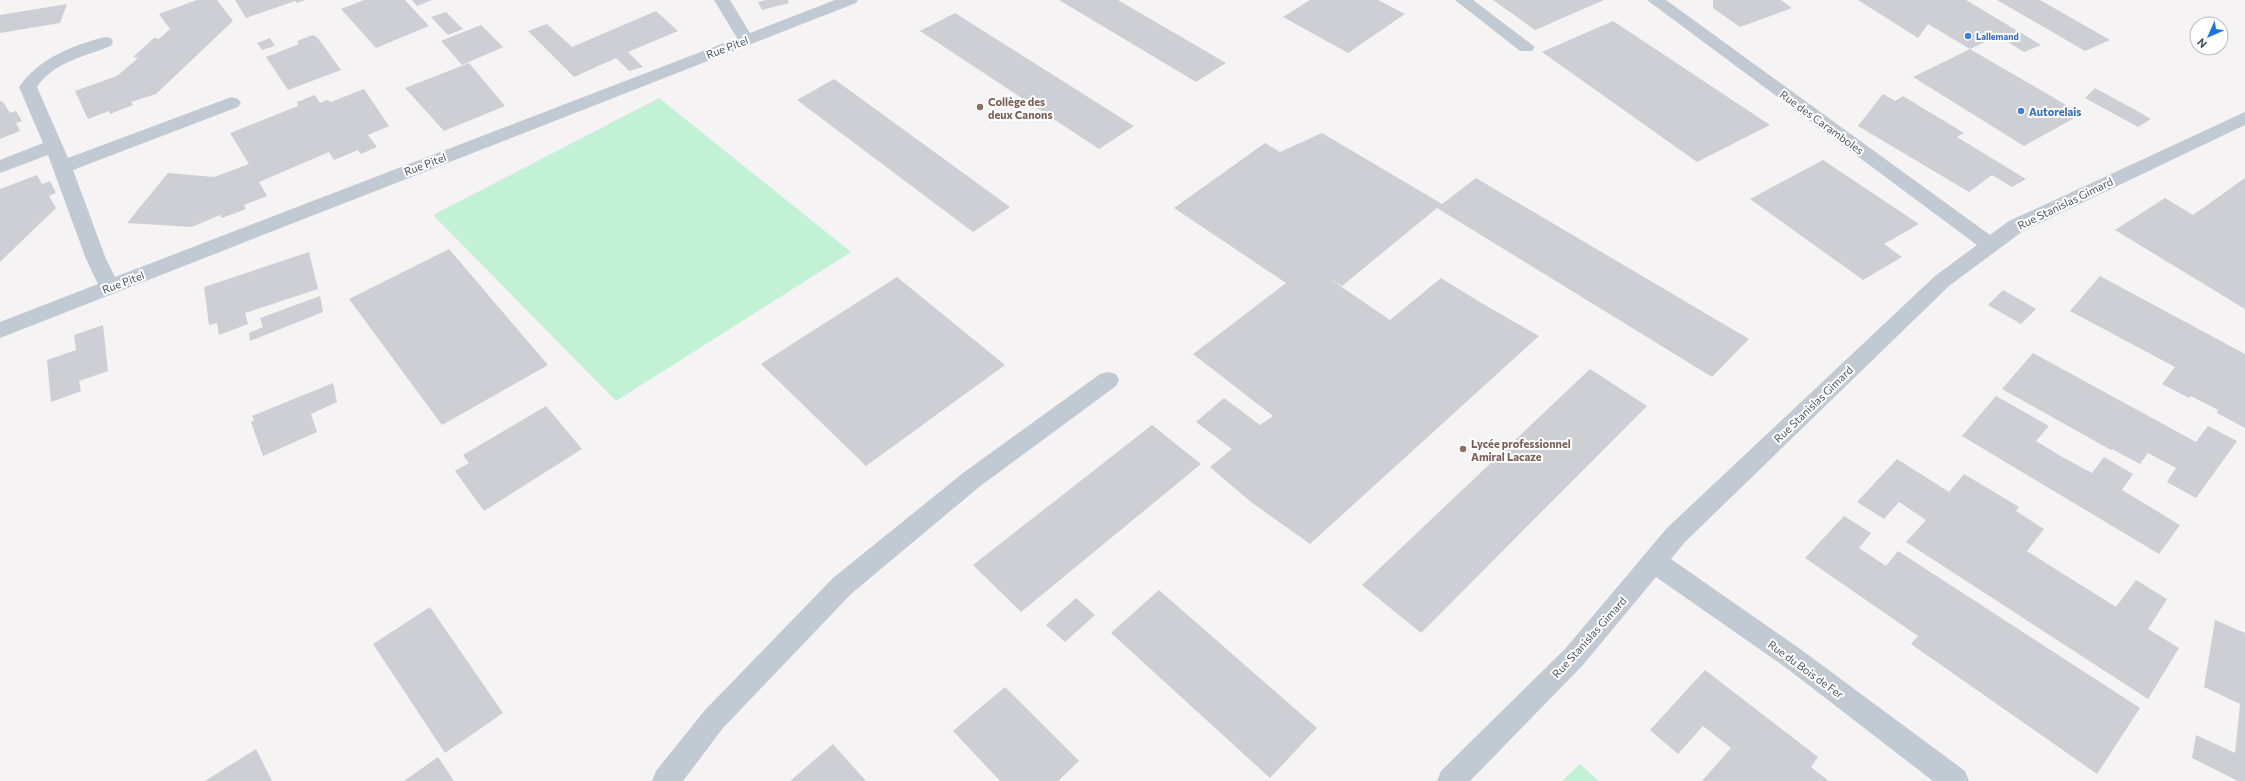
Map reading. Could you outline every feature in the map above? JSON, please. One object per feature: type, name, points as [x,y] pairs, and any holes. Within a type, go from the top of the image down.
[{"type":"street","points":[[722,0],[746,40]]},
{"type":"street","name":"Rue Pitel","points":[[0,330],[746,40],[802,9],[850,0]]},
{"type":"street","points":[[1463,0],[1526,47]]},
{"type":"street","name":"Rue des Caramboles","points":[[1655,0],[1989,244]]},
{"type":"street","points":[[105,42],[45,68],[32,79],[28,87],[63,166],[96,259],[110,287]]},
{"type":"street","points":[[63,166],[232,103]]},
{"type":"street","name":"Rue Stanislas Gimard","points":[[1451,781],[1574,657],[1655,562],[1676,535],[1936,286],[1989,244],[2016,226],[2245,118]]},
{"type":"street","points":[[0,166],[53,146]]},
{"type":"street","points":[[666,781],[714,719],[842,586],[971,480],[1108,380]]},
{"type":"street","name":"Rue du Bois de Fer","points":[[1655,562],[1794,659],[1955,781]]},
{"type":"green space","points":[[659,98],[851,252],[616,401],[433,215]]},
{"type":"green space","points":[[1580,764],[1599,781],[1562,781]]},
{"type":"building","points":[[197,0],[217,0],[233,21],[156,94],[131,102],[133,105],[110,114],[109,111],[88,119],[75,91],[117,76],[138,58],[133,57],[154,38],[159,39],[170,29],[159,14]]},
{"type":"building","points":[[235,0],[305,0],[297,3],[295,1],[246,18]]},
{"type":"building","points":[[364,0],[405,0],[429,26],[376,48],[341,9]]},
{"type":"building","points":[[412,0],[432,0],[417,6]]},
{"type":"building","points":[[767,0],[788,0],[789,3],[762,10],[758,2]]},
{"type":"building","points":[[1059,0],[1118,0],[1226,63],[1196,82]]},
{"type":"building","points":[[1310,0],[1378,0],[1405,14],[1348,53],[1283,17]]},
{"type":"building","points":[[1493,0],[1604,0],[1535,30]]},
{"type":"building","points":[[1713,0],[1781,0],[1792,8],[1740,27],[1713,8]]},
{"type":"building","points":[[1858,0],[1966,0],[2041,45],[2024,52],[1998,36],[1970,49],[1928,24],[1918,38]]},
{"type":"building","points":[[1997,0],[2040,0],[2110,40],[2085,51]]},
{"type":"building","points":[[67,4],[60,23],[0,33],[0,15]]},
{"type":"building","points":[[656,11],[678,31],[628,52],[643,67],[629,71],[616,58],[574,77],[528,31],[547,24],[572,47]]},
{"type":"building","points":[[446,12],[463,29],[448,35],[431,17]]},
{"type":"building","points":[[955,13],[1134,126],[1099,149],[920,31]]},
{"type":"building","points":[[1613,21],[1770,125],[1697,162],[1542,52]]},
{"type":"building","points":[[481,25],[503,47],[462,65],[441,41]]},
{"type":"building","points":[[313,35],[318,38],[341,70],[288,90],[266,57],[299,44],[297,41]]},
{"type":"building","points":[[270,38],[275,46],[262,50],[257,43]]},
{"type":"building","points":[[1970,49],[2082,114],[2024,146],[1913,77]]},
{"type":"building","points":[[469,63],[505,106],[444,131],[405,88]]},
{"type":"building","points":[[834,79],[1010,207],[973,232],[797,100]]},
{"type":"building","points":[[2095,88],[2151,119],[2138,127],[2085,98]]},
{"type":"building","points":[[364,89],[389,126],[368,135],[377,147],[361,154],[358,150],[334,160],[329,152],[259,182],[267,196],[244,205],[246,209],[222,218],[220,215],[192,227],[127,223],[168,173],[214,177],[249,164],[230,133],[298,106],[297,102],[315,95],[320,103],[327,100],[331,102]]},
{"type":"building","points":[[1883,94],[1895,101],[1903,96],[1964,133],[1957,137],[2026,179],[2012,187],[1992,175],[1969,192],[1858,126]]},
{"type":"building","points":[[0,101],[3,102],[10,113],[16,111],[22,121],[16,123],[20,131],[0,139]]},
{"type":"building","points":[[1322,133],[1442,204],[1476,178],[1749,339],[1712,377],[1437,208],[1342,286],[1330,279],[1390,320],[1441,278],[1539,336],[1310,544],[1251,502],[1210,467],[1232,449],[1196,422],[1224,398],[1260,425],[1273,416],[1193,354],[1286,283],[1174,208],[1265,143],[1280,152]]},
{"type":"building","points":[[1823,160],[1919,224],[1884,244],[1902,257],[1863,280],[1750,199]]},
{"type":"building","points":[[37,175],[42,184],[50,181],[56,193],[49,196],[56,208],[0,262],[0,189]]},
{"type":"building","points":[[2245,178],[2245,309],[2115,230],[2165,198],[2193,215]]},
{"type":"building","points":[[449,249],[548,365],[442,425],[349,299]]},
{"type":"building","points":[[309,252],[318,289],[245,313],[248,324],[219,335],[217,323],[209,325],[204,287]]},
{"type":"building","points":[[2100,276],[2245,354],[2245,428],[2217,413],[2218,410],[2191,396],[2189,398],[2162,384],[2175,367],[2070,311]]},
{"type":"building","points":[[897,277],[1005,365],[866,466],[761,364]]},
{"type":"building","points":[[2003,290],[2036,309],[2021,324],[1988,305]]},
{"type":"building","points":[[320,296],[323,312],[250,341],[249,333],[263,327],[260,318]]},
{"type":"building","points":[[103,325],[108,371],[79,381],[81,391],[51,402],[47,360],[76,350],[74,335]]},
{"type":"building","points":[[2033,353],[2196,442],[2208,426],[2237,441],[2196,498],[2167,482],[2176,468],[2148,453],[2140,464],[2112,449],[2111,450],[2002,389]]},
{"type":"building","points":[[1590,369],[1647,406],[1421,633],[1362,585]]},
{"type":"building","points":[[333,383],[337,402],[311,414],[317,432],[263,456],[251,422],[254,420],[252,416]]},
{"type":"building","points":[[1996,396],[2049,426],[2036,441],[2064,458],[2092,473],[2104,457],[2133,474],[2122,490],[2180,525],[2159,554],[1962,436]]},
{"type":"building","points":[[546,406],[582,449],[484,511],[455,471],[469,463],[463,455]]},
{"type":"building","points":[[1152,425],[1201,464],[1021,612],[973,565]]},
{"type":"building","points":[[1897,459],[1949,492],[1964,474],[2019,507],[2016,511],[2044,529],[2027,551],[2116,607],[2136,580],[2167,599],[2148,629],[2179,648],[2148,699],[1906,542],[1926,520],[1899,502],[1884,519],[1857,502]]},
{"type":"building","points":[[1844,516],[1871,533],[1859,548],[1886,566],[1898,551],[2140,708],[2097,774],[1911,644],[1918,636],[1805,558]]},
{"type":"building","points":[[1159,590],[1317,728],[1270,778],[1111,633]]},
{"type":"building","points":[[1076,598],[1095,615],[1065,642],[1046,625]]},
{"type":"building","points":[[430,607],[503,713],[445,753],[373,644]]},
{"type":"building","points":[[2215,620],[2245,633],[2245,781],[2238,781],[2192,758],[2196,735],[2235,753],[2240,704],[2204,687]]},
{"type":"building","points":[[1705,670],[1818,757],[1811,767],[1829,781],[1702,781],[1731,748],[1703,726],[1678,754],[1650,730]]},
{"type":"building","points":[[1005,687],[1079,761],[1058,781],[1000,781],[953,731]]},
{"type":"building","points":[[833,744],[866,781],[790,781]]},
{"type":"building","points":[[256,749],[272,781],[205,781]]},
{"type":"building","points":[[438,757],[454,781],[404,781]]},
{"type":"place","name":"Lallemand","points":[[1968,36]]},
{"type":"place","name":"Collège des deux Canons","points":[[980,107]]},
{"type":"place","name":"Autorelais","points":[[2021,111]]},
{"type":"place","name":"Lycée professionnel Amiral Lacaze","points":[[1463,449]]}]
